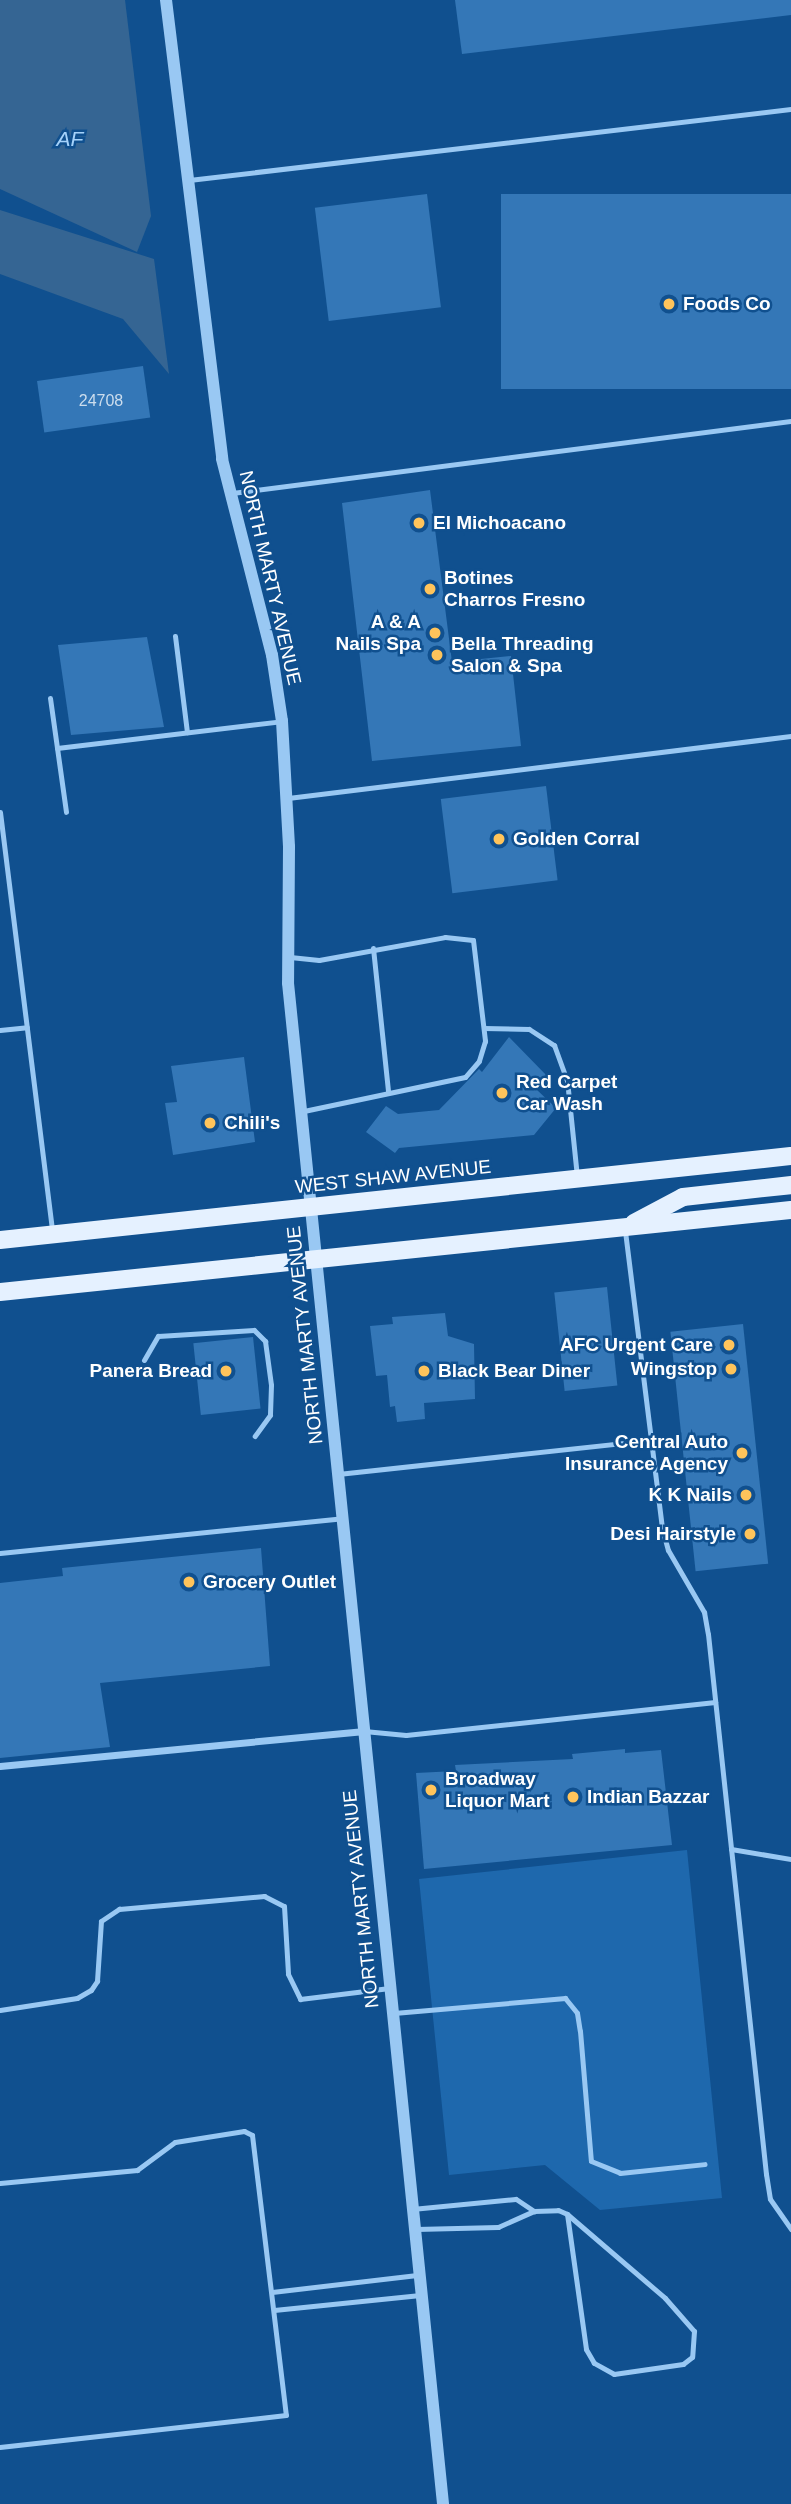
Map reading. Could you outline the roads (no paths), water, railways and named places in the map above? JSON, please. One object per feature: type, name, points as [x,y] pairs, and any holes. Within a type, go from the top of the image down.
[{"type":"main road","name":"WEST SHAW AVENUE","points":[[0,1240],[791,1156]]},
{"type":"main road","points":[[625,1228],[683,1197],[791,1185]]},
{"type":"main road","points":[[0,1292],[791,1210]]},
{"type":"street","name":"NORTH MARTY AVENUE","points":[[166,0],[229,494],[272,655],[282,721],[288,798],[287,957],[417,2276],[443,2504]]},
{"type":"street","points":[[0,1766],[364,1731]]},
{"type":"lane","points":[[187,180],[791,109]]},
{"type":"lane","points":[[229,494],[791,421]]},
{"type":"lane","points":[[176,636],[187,732]]},
{"type":"lane","points":[[50,698],[66,812]]},
{"type":"lane","points":[[57,748],[282,721]]},
{"type":"lane","points":[[288,798],[791,736]]},
{"type":"lane","points":[[0,812],[52,1234]]},
{"type":"lane","points":[[287,957],[319,960],[373,948],[445,937],[473,940],[484,1028],[485,1041],[479,1061],[465,1077],[302,1111]]},
{"type":"lane","points":[[373,948],[388,1091]]},
{"type":"lane","points":[[0,1030],[27,1027]]},
{"type":"lane","points":[[484,1028],[529,1029],[554,1045],[567,1080],[577,1178]]},
{"type":"lane","points":[[625,1228],[662,1528],[668,1550],[704,1612],[766,2175],[770,2199],[791,2229]]},
{"type":"lane","points":[[145,1360],[158,1336],[254,1331],[265,1341],[271,1385],[270,1415],[255,1436]]},
{"type":"lane","points":[[338,1474],[652,1440]]},
{"type":"lane","points":[[0,1553],[343,1518]]},
{"type":"lane","points":[[364,1731],[406,1735],[715,1702]]},
{"type":"lane","points":[[732,1849],[791,1859]]},
{"type":"lane","points":[[0,2010],[77,1998],[91,1990],[97,1981],[100,1922],[119,1909],[264,1896],[284,1906],[288,1974],[300,1999],[389,1988]]},
{"type":"lane","points":[[391,2013],[565,1998],[577,2013],[580,2031],[591,2161],[621,2173],[705,2164]]},
{"type":"lane","points":[[0,2183],[137,2170],[175,2142],[244,2131],[252,2134],[286,2415],[0,2447]]},
{"type":"lane","points":[[411,2210],[516,2199],[534,2211],[567,2214],[666,2298],[694,2330],[692,2357],[683,2364],[614,2374],[594,2363],[586,2349],[567,2214]]},
{"type":"lane","points":[[413,2230],[498,2227],[534,2211]]},
{"type":"lane","points":[[272,2292],[417,2276]]},
{"type":"lane","points":[[274,2310],[420,2295]]},
{"type":"water","name":"AF","points":[[0,0],[125,0],[151,216],[137,252],[0,189]]},
{"type":"water","points":[[0,210],[154,259],[169,374],[123,319],[0,274]]},
{"type":"place","name":"Foods Co","points":[[669,304]]},
{"type":"place","name":"El Michoacano","points":[[419,523]]},
{"type":"place","name":"Botines Charros Fresno","points":[[430,589]]},
{"type":"place","name":"A & A Nails Spa","points":[[435,633]]},
{"type":"place","name":"Bella Threading Salon & Spa","points":[[437,655]]},
{"type":"place","name":"Golden Corral","points":[[499,839]]},
{"type":"place","name":"Red Carpet Car Wash","points":[[502,1093]]},
{"type":"place","name":"Chili's","points":[[210,1123]]},
{"type":"place","name":"AFC Urgent Care","points":[[729,1345]]},
{"type":"place","name":"Wingstop","points":[[731,1369]]},
{"type":"place","name":"Panera Bread","points":[[226,1371]]},
{"type":"place","name":"Black Bear Diner","points":[[424,1371]]},
{"type":"place","name":"Central Auto Insurance Agency","points":[[742,1453]]},
{"type":"place","name":"K K Nails","points":[[746,1495]]},
{"type":"place","name":"Desi Hairstyle","points":[[750,1534]]},
{"type":"place","name":"Grocery Outlet","points":[[189,1582]]},
{"type":"place","name":"Broadway Liquor Mart","points":[[431,1790]]},
{"type":"place","name":"Indian Bazzar","points":[[573,1797]]}]
